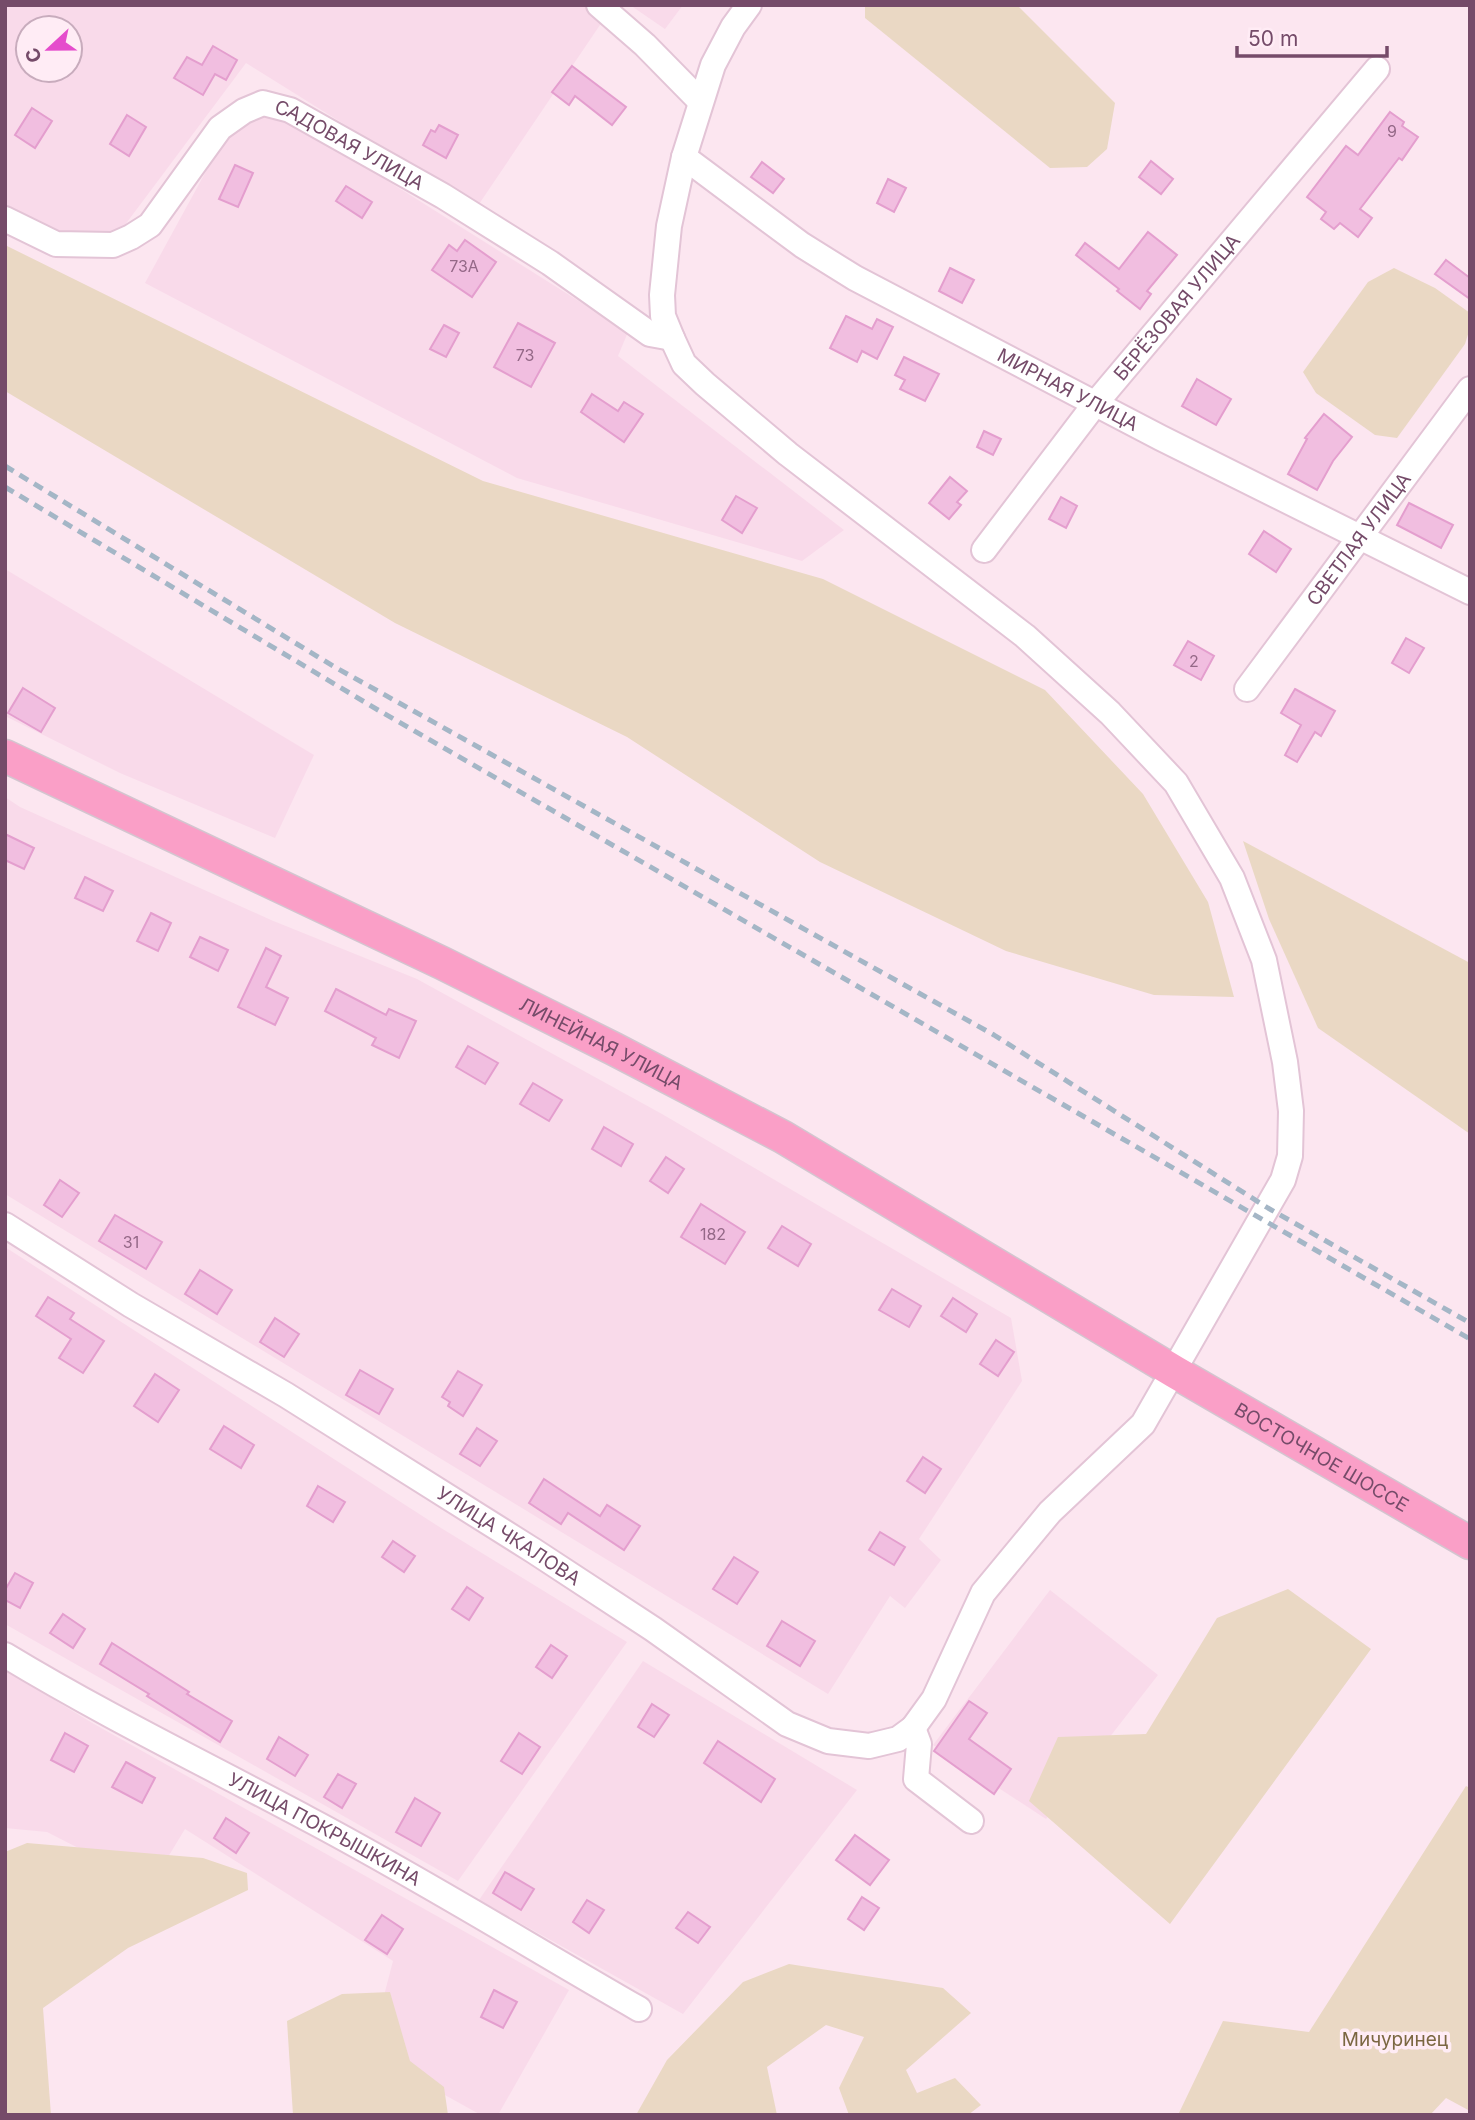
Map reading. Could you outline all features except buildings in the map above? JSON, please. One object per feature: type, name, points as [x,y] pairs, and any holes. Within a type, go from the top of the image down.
[{"type":"main road","name":"ЛИНЕЙНАЯ УЛИЦА","points":[[5,756],[442,963],[783,1137],[1175,1372]]},
{"type":"main road","name":"ВОСТОЧНОЕ ШОССЕ","points":[[1175,1372],[1470,1543]]},
{"type":"street","points":[[599,5],[645,45],[700,101]]},
{"type":"street","points":[[749,5],[733,27],[713,65],[684,157],[669,226],[662,295],[663,316],[684,364],[788,454],[1025,636],[1110,713],[1176,783],[1232,878],[1264,960],[1291,1111],[1290,1156],[1278,1189],[1175,1372],[1143,1424],[1050,1512],[983,1593],[934,1699],[914,1728],[919,1744],[916,1779],[971,1821]]},
{"type":"street","name":"БЕРЁЗОВАЯ УЛИЦА","points":[[984,550],[1095,404],[1377,69]]},
{"type":"street","name":"САДОВАЯ УЛИЦА","points":[[5,219],[56,244],[113,245],[131,237],[150,225],[220,128],[244,111],[263,103],[290,110],[443,195],[550,263],[650,334],[672,338]]},
{"type":"street","name":"МИРНАЯ УЛИЦА","points":[[684,157],[803,245],[855,278],[1095,404],[1470,593]]},
{"type":"street","name":"СВЕТЛАЯ УЛИЦА","points":[[1247,689],[1470,389]]},
{"type":"street","name":"УЛИЦА ЧКАЛОВА","points":[[5,1225],[131,1304],[286,1395],[534,1551],[653,1629],[788,1724],[828,1741],[869,1746],[898,1739],[914,1728]]},
{"type":"street","name":"УЛИЦА ПОКРЫШКИНА","points":[[5,1655],[150,1738],[310,1820],[639,2009]]},
{"type":"shaded area","points":[[5,5],[585,5],[604,19],[477,207],[246,63],[104,253],[5,204]]},
{"type":"shaded area","points":[[630,5],[683,5],[665,29]]},
{"type":"shaded area","points":[[278,112],[628,332],[618,356],[844,530],[802,561],[517,478],[145,283],[228,131]]},
{"type":"shaded area","points":[[5,569],[314,755],[275,838],[120,773],[5,716]]},
{"type":"shaded area","points":[[5,797],[20,807],[271,920],[417,979],[662,1114],[1011,1318],[1022,1381],[919,1539],[941,1560],[905,1608],[890,1596],[828,1694],[5,1194]]},
{"type":"shaded area","points":[[5,1247],[441,1528],[627,1642],[458,1881],[5,1624]]},
{"type":"shaded area","points":[[1050,1590],[1158,1675],[1046,1819],[933,1745]]},
{"type":"shaded area","points":[[643,1661],[857,1790],[683,2014],[479,1900]]},
{"type":"shaded area","points":[[5,1670],[94,1724],[569,1990],[498,2115],[481,2115],[369,2053],[393,1961],[185,1829],[151,1885],[47,1832],[5,1828]]},
{"type":"green space","points":[[865,5],[1017,5],[1115,103],[1107,149],[1087,167],[1050,168],[865,18]]},
{"type":"green space","points":[[5,245],[483,481],[823,579],[1045,690],[1143,794],[1208,902],[1234,997],[1154,995],[1006,951],[820,862],[627,737],[395,623],[5,391]]},
{"type":"green space","points":[[1394,268],[1435,288],[1470,313],[1470,328],[1465,344],[1397,438],[1375,435],[1316,393],[1303,372],[1368,282]]},
{"type":"green space","points":[[1243,841],[1470,963],[1470,1134],[1318,1028],[1269,919]]},
{"type":"green space","points":[[1288,1589],[1371,1649],[1170,1924],[1029,1801],[1058,1737],[1146,1734],[1217,1618]]},
{"type":"green space","name":"Мичуринец","points":[[1466,1786],[1470,1788],[1470,2111],[1446,2098],[1430,2115],[1178,2115],[1223,2021],[1309,2032]]},
{"type":"green space","points":[[27,1843],[203,1858],[247,1873],[248,1890],[128,1948],[43,2008],[51,2115],[5,2115],[5,1852]]},
{"type":"green space","points":[[789,1964],[943,1988],[971,2013],[906,2070],[917,2093],[955,2078],[981,2105],[968,2115],[849,2115],[839,2088],[864,2037],[826,2025],[767,2067],[777,2115],[636,2115],[667,2060],[743,1982]]},
{"type":"green space","points":[[390,1992],[410,2061],[444,2087],[448,2115],[293,2115],[287,2021],[342,1994]]},
{"type":"railway","points":[[5,466],[333,666],[994,1035],[1268,1208],[1470,1323]]},
{"type":"railway","points":[[5,487],[378,710],[1470,1339]]}]
